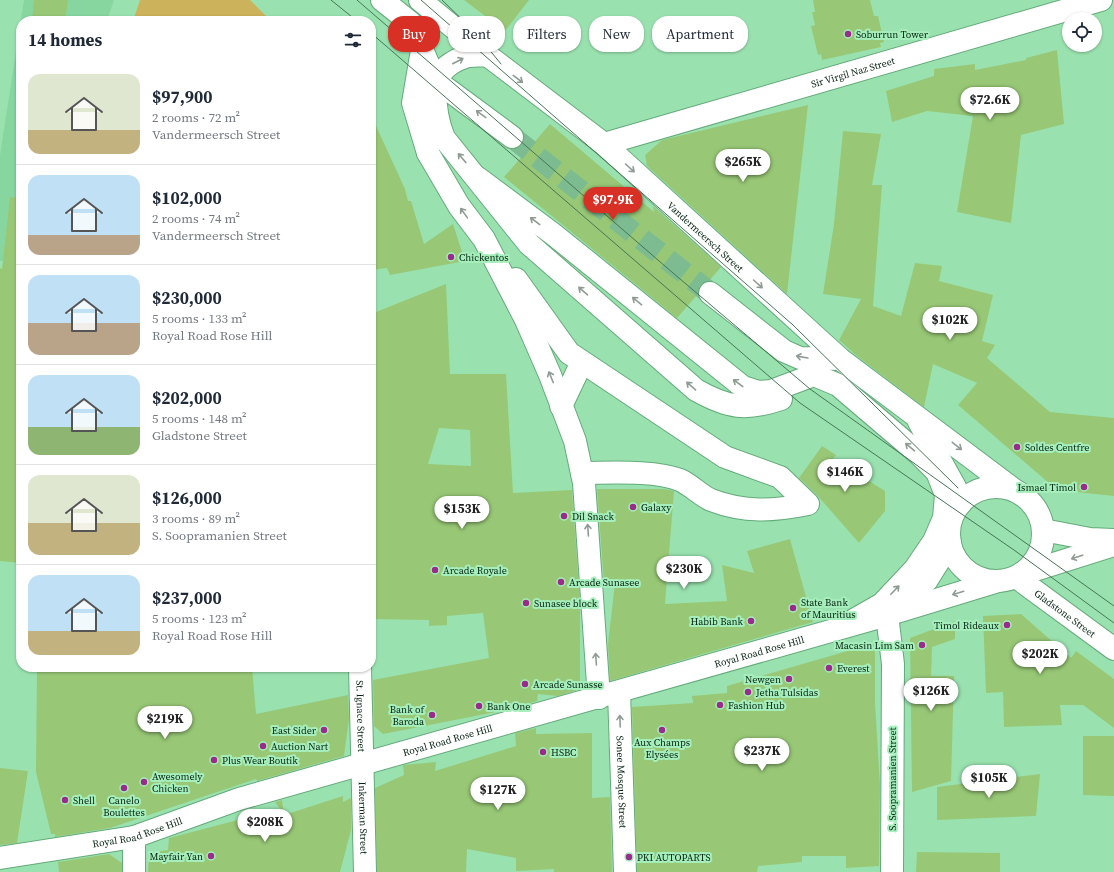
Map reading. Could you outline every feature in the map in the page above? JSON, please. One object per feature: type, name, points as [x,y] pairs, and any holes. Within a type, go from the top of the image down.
[{"type":"main road","points":[[382,0],[402,16]]},
{"type":"main road","name":"Vandermeersch Street","points":[[420,0],[487,55],[604,144],[840,358],[1017,492]]},
{"type":"main road","name":"Sir Virgil Naz Street","points":[[604,144],[1050,7],[1101,0]]},
{"type":"main road","points":[[422,52],[413,103],[428,153],[459,206],[526,292],[569,353],[725,457],[780,476],[808,504],[784,509],[748,510],[711,499],[680,480],[645,474],[582,473]]},
{"type":"main road","points":[[423,52],[435,80],[435,106],[438,123],[444,138],[478,178],[529,244],[696,390],[718,402],[742,407],[764,405],[782,398],[840,358]]},
{"type":"main road","points":[[428,153],[424,124],[427,100],[435,80],[448,66],[465,57],[487,55]]},
{"type":"main road","points":[[435,80],[512,137]]},
{"type":"main road","points":[[478,178],[553,234],[743,387],[758,392],[771,391],[814,375],[826,378],[838,386],[919,454],[937,472],[946,494],[944,518],[934,541],[915,569],[882,604],[840,627]]},
{"type":"main road","points":[[484,239],[526,320],[575,441],[584,483],[599,698]]},
{"type":"main road","points":[[710,293],[784,351],[800,358],[840,358]]},
{"type":"main road","points":[[561,406],[582,362]]},
{"type":"main road","points":[[915,414],[955,487],[960,504]]},
{"type":"main road","points":[[1019,576],[1034,563],[1042,547],[1043,530],[1039,514],[1028,500],[1017,492],[1004,488],[990,488],[976,492],[960,504],[950,528],[950,543],[956,558],[966,570],[980,578],[995,582],[1019,576],[1114,545]]},
{"type":"main road","points":[[1043,530],[1090,539],[1114,540]]},
{"type":"main road","name":"Royal Road Rose Hill","points":[[890,614],[927,580],[950,543]]},
{"type":"main road","name":"Gladstone Street","points":[[1019,576],[1114,649]]},
{"type":"main road","name":"Royal Road Rose Hill","points":[[0,858],[134,838],[239,799],[599,698],[995,582]]},
{"type":"main road","name":"S. Soopramanien Street","points":[[890,614],[893,664],[892,872]]},
{"type":"main road","name":"St. Ignace Street","points":[[360,672],[363,764]]},
{"type":"main road","name":"Sonee Mosque Street","points":[[619,692],[625,872]]},
{"type":"main road","name":"Inkerman Street","points":[[363,764],[365,872]]},
{"type":"main road","points":[[134,838],[134,872]]},
{"type":"shaded area","points":[[24,0],[114,0],[109,16],[22,16]]},
{"type":"shaded area","points":[[140,0],[250,0],[266,16],[135,16]]},
{"type":"shaded area","points":[[16,52],[16,261],[0,261],[0,155]]},
{"type":"building","points":[[34,0],[68,0],[66,16],[32,16]]},
{"type":"building","points":[[464,0],[529,0],[517,16],[513,16],[513,21],[505,31],[505,16],[485,16]]},
{"type":"building","name":"Soburrun Tower","points":[[813,0],[870,0],[874,16],[878,16],[884,42],[880,43],[881,47],[822,60],[821,54],[818,55],[811,26],[815,25],[812,12],[815,12]]},
{"type":"building","points":[[1057,50],[1064,124],[1021,135],[1011,223],[957,212],[973,116],[927,111],[892,122],[886,91],[934,76],[934,69],[975,64],[975,70],[1026,60],[1026,58]]},
{"type":"building","points":[[808,105],[787,294],[647,166],[645,155],[662,140]]},
{"type":"building","points":[[550,124],[654,212],[653,206],[721,267],[709,281],[700,285],[698,294],[677,318],[504,177]]},
{"type":"building","points":[[376,126],[405,189],[408,201],[411,201],[424,244],[453,224],[465,261],[390,275],[387,268],[376,269]]},
{"type":"building","points":[[843,131],[881,134],[872,185],[882,185],[873,306],[901,316],[915,263],[942,266],[939,281],[993,295],[982,341],[995,345],[987,358],[1050,412],[1114,418],[1114,496],[1057,490],[958,405],[977,383],[933,364],[924,407],[857,356],[839,340],[861,299],[823,294],[834,224]]},
{"type":"building","points":[[10,197],[16,198],[16,563],[0,561],[0,268],[2,269]]},
{"type":"building","points":[[446,284],[450,374],[506,374],[513,493],[572,490],[580,601],[580,689],[558,696],[538,694],[537,701],[511,709],[383,734],[374,726],[373,680],[489,658],[483,613],[447,616],[447,625],[429,626],[429,620],[376,619],[376,312]],"holes":[[[439,428],[470,430],[471,466],[428,464]]]},
{"type":"building","points":[[822,446],[836,455],[833,459],[885,491],[885,511],[859,543],[817,495],[799,478]]},
{"type":"building","points":[[597,489],[664,489],[674,491],[665,604],[727,601],[722,565],[754,573],[747,551],[790,539],[813,622],[610,681],[608,644],[615,583],[604,583]]},
{"type":"building","points":[[1021,614],[1071,658],[1076,651],[1114,679],[1114,728],[1083,705],[1060,705],[1062,725],[1004,727],[1003,692],[986,693],[983,616]]},
{"type":"building","points":[[955,621],[955,639],[932,647],[931,676],[954,676],[951,781],[912,792],[910,638]]},
{"type":"building","points":[[875,643],[875,703],[880,785],[879,866],[846,868],[846,856],[802,856],[802,862],[758,866],[757,872],[637,872],[632,707],[693,703],[692,696],[727,693],[727,686]]},
{"type":"building","points":[[37,672],[252,672],[256,714],[348,695],[349,719],[344,756],[257,781],[256,779],[110,828],[55,837],[55,834],[51,834],[36,772]]},
{"type":"building","points":[[536,728],[536,734],[592,733],[592,798],[610,797],[612,872],[554,872],[554,869],[516,871],[516,858],[467,849],[466,872],[377,872],[375,788],[404,775],[403,765],[436,762],[435,771],[516,746],[515,733]]},
{"type":"building","points":[[1083,736],[1114,736],[1114,796],[1083,795]]},
{"type":"building","points":[[0,768],[28,771],[17,843],[0,845]]},
{"type":"building","points":[[1040,774],[1036,816],[937,820],[937,787]]},
{"type":"building","points":[[343,796],[343,802],[351,798],[351,830],[340,872],[148,872],[149,853],[168,850],[169,838],[280,809],[275,802],[282,800],[284,815]]},
{"type":"building","points":[[917,852],[1000,853],[1000,872],[916,872]]},
{"type":"building","points":[[109,854],[122,863],[122,872],[59,872],[58,862]]},
{"type":"tunnel","points":[[512,137],[710,293]]},
{"type":"tram line","points":[[331,0],[351,16]]},
{"type":"tram line","points":[[357,0],[376,16]]},
{"type":"tram line","points":[[421,0],[793,325],[958,488]]},
{"type":"tram line","points":[[442,0],[474,31],[501,64]]},
{"type":"tram line","points":[[376,16],[673,273],[810,389],[1114,606]]},
{"type":"tram line","points":[[376,37],[800,403],[1014,550],[1114,623]]},
{"type":"place","name":"Soburrun Tower","points":[[848,34]]},
{"type":"place","name":"Chickentos","points":[[451,257]]},
{"type":"place","name":"Soldes Centfre","points":[[1017,447]]},
{"type":"place","name":"Ismael Timol","points":[[1084,487]]},
{"type":"place","name":"Galaxy","points":[[633,507]]},
{"type":"place","name":"Dil Snack","points":[[564,516]]},
{"type":"place","name":"Arcade Royale","points":[[435,570]]},
{"type":"place","name":"Arcade Sunasee","points":[[561,582]]},
{"type":"place","name":"Sunasee block","points":[[526,603]]},
{"type":"place","name":"State Bank of Mauritius","points":[[793,608]]},
{"type":"place","name":"Habib Bank","points":[[751,621]]},
{"type":"place","name":"Timol Rideaux","points":[[1007,625]]},
{"type":"place","name":"Macasin Lim Sam","points":[[922,645]]},
{"type":"place","name":"Everest","points":[[829,668]]},
{"type":"place","name":"Newgen","points":[[789,679]]},
{"type":"place","name":"Arcade Sunasse","points":[[525,684]]},
{"type":"place","name":"Jetha Tulsidas","points":[[748,692]]},
{"type":"place","name":"Fashion Hub","points":[[720,705]]},
{"type":"place","name":"Bank One","points":[[479,706]]},
{"type":"place","name":"Bank of Baroda","points":[[432,715]]},
{"type":"place","name":"East Sider","points":[[324,730]]},
{"type":"place","name":"Aux Champs Elysées","points":[[662,730]]},
{"type":"place","name":"Auction Nart","points":[[263,746]]},
{"type":"place","name":"HSBC","points":[[543,752]]},
{"type":"place","name":"Plus Wear Boutik","points":[[214,760]]},
{"type":"place","name":"Awesomely Chicken","points":[[144,782]]},
{"type":"place","name":"Canelo Boulettes","points":[[124,788]]},
{"type":"place","name":"Shell","points":[[65,800]]},
{"type":"place","name":"Mayfair Yan","points":[[211,856]]},
{"type":"place","name":"PKI AUTOPARTS","points":[[629,857]]}]
